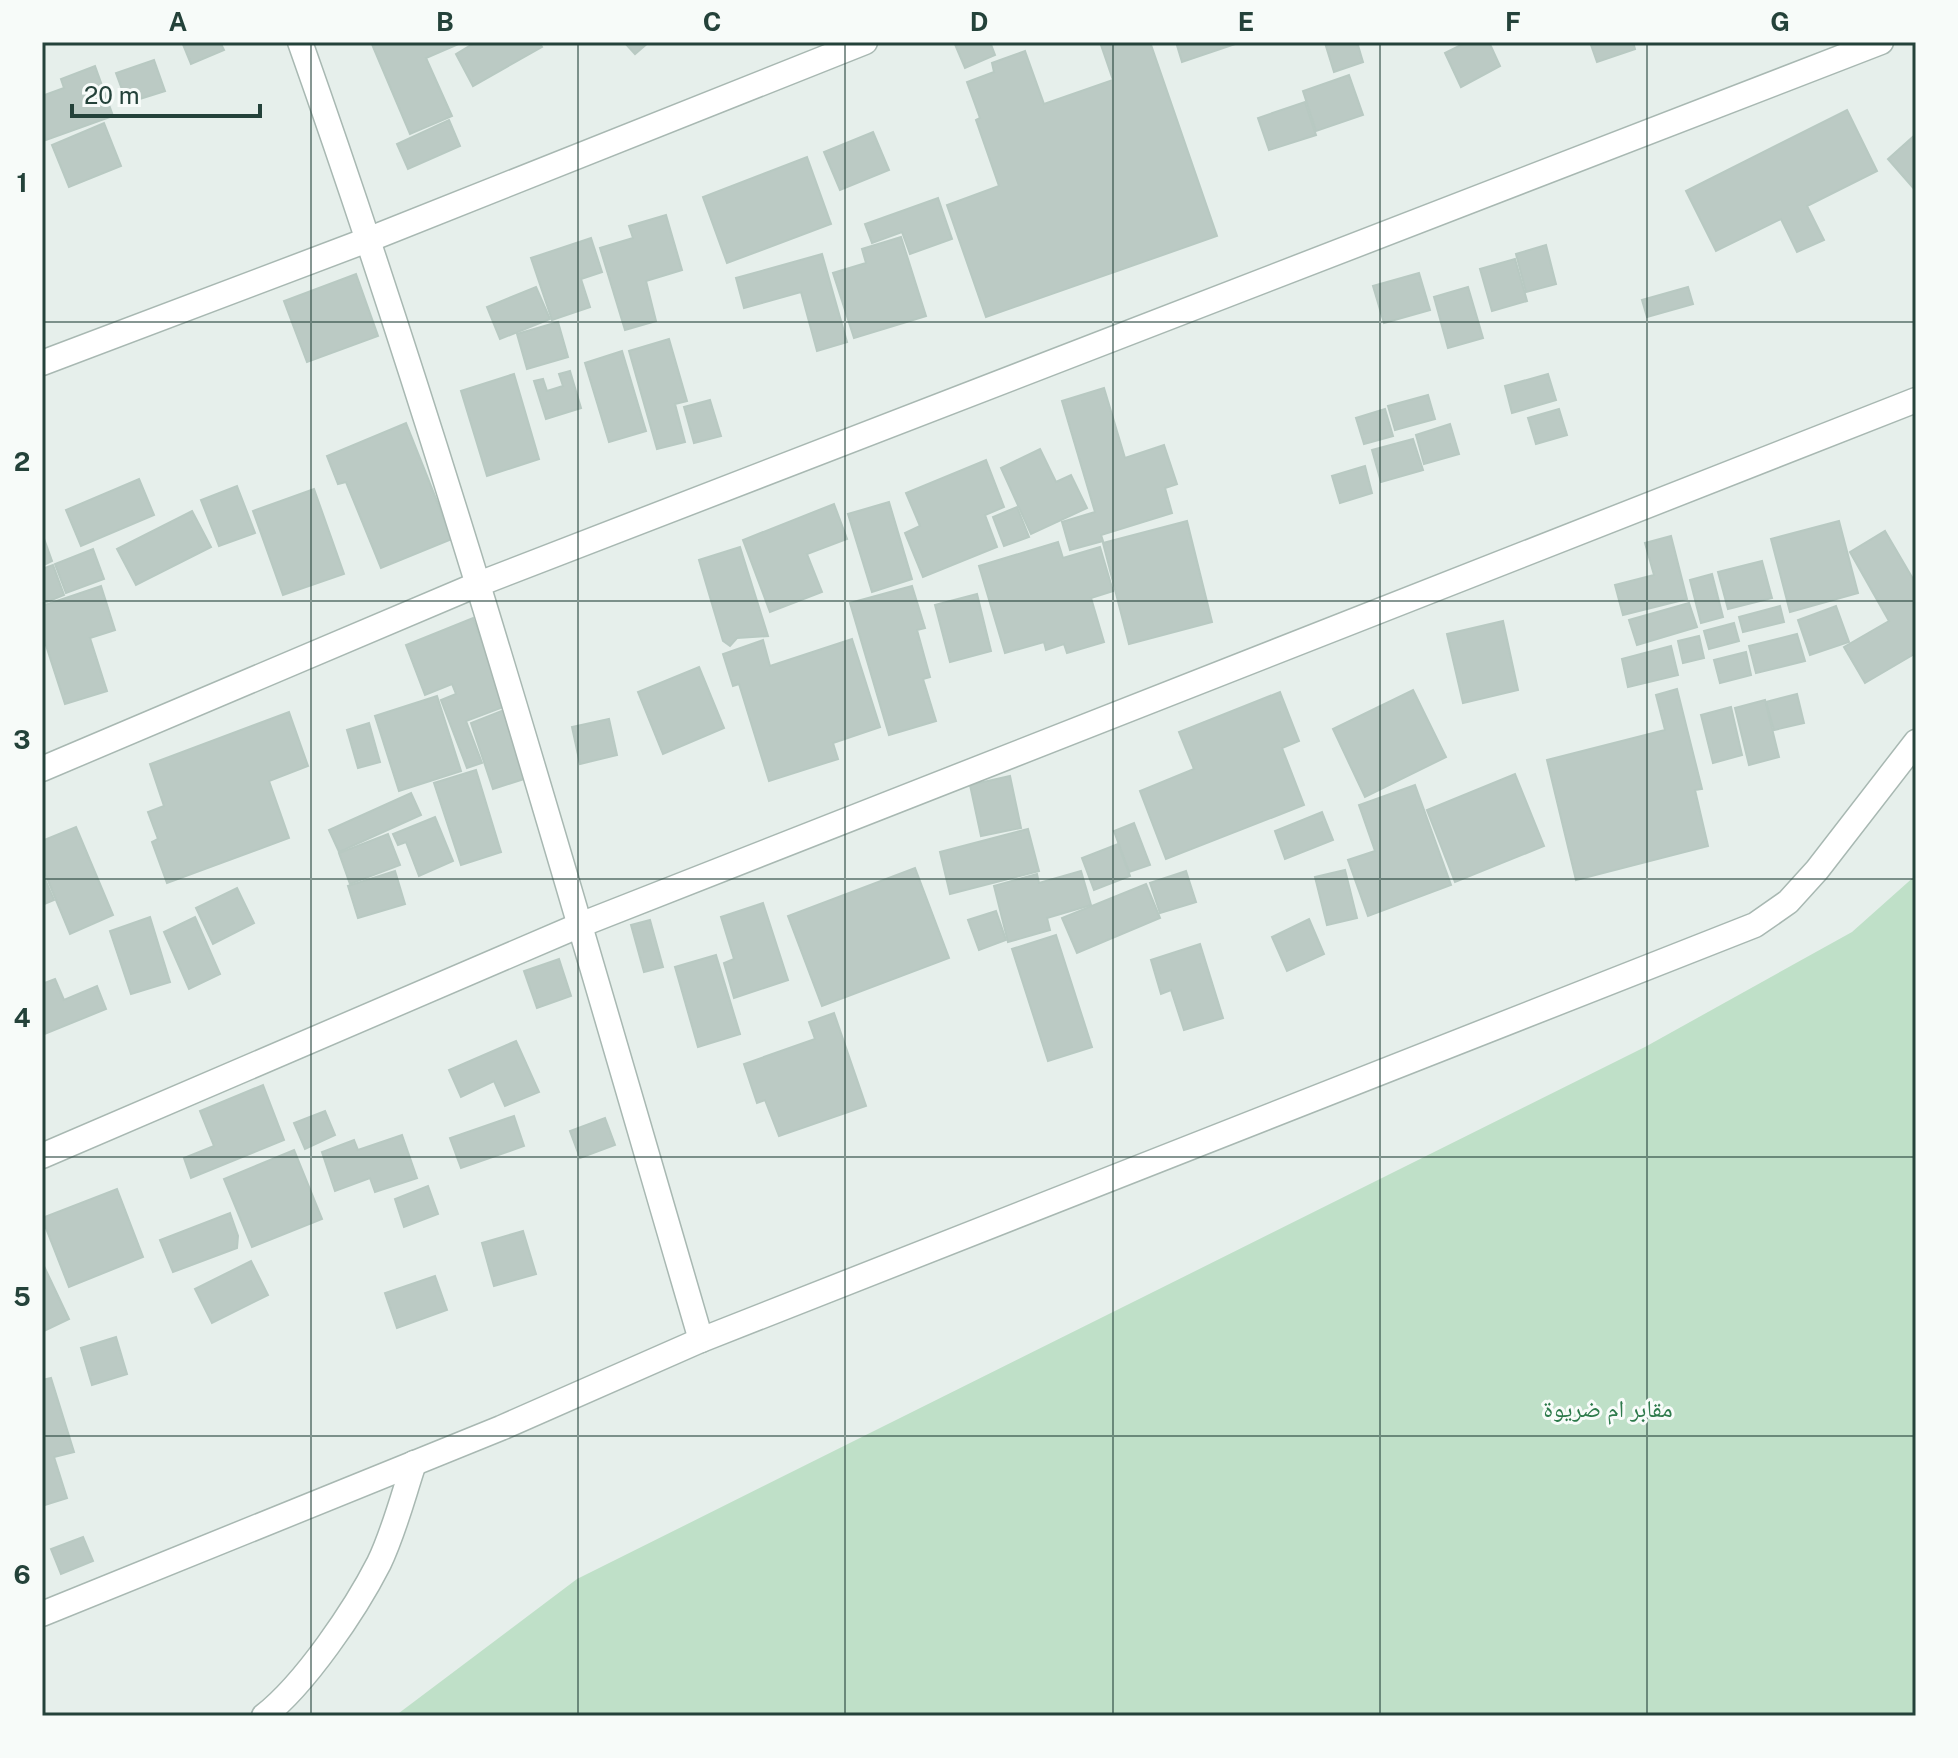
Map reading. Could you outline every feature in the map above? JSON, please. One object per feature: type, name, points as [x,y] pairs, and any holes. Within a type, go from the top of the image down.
[{"type":"street","points":[[300,42],[370,239],[580,925],[701,1340]]},
{"type":"street","points":[[42,363],[370,239],[865,42]]},
{"type":"street","points":[[42,769],[476,585],[1881,42]]},
{"type":"street","points":[[42,1156],[580,925],[1916,400]]},
{"type":"street","points":[[42,1614],[414,1463],[701,1340],[1755,925],[1788,902],[1817,870],[1916,742]]},
{"type":"street","points":[[264,1716],[285,1699],[336,1632],[379,1562],[414,1463]]},
{"type":"green space","name":"مقابر ام ضريوة","points":[[1916,875],[1916,1716],[395,1716],[577,1579],[1645,1047],[1852,932]]},
{"type":"building","points":[[182,42],[220,42],[224,50],[191,64]]},
{"type":"building","points":[[371,42],[463,42],[426,58],[452,116],[410,134]]},
{"type":"building","points":[[476,42],[539,42],[542,47],[473,86],[456,54]]},
{"type":"building","points":[[624,42],[649,42],[635,54]]},
{"type":"building","points":[[954,42],[990,42],[995,55],[965,68]]},
{"type":"building","points":[[1100,42],[1150,42],[1217,236],[986,317],[947,205],[999,186],[976,120],[980,118],[967,82],[994,72],[992,63],[1025,51],[1044,104],[1113,80]]},
{"type":"building","points":[[1176,42],[1241,42],[1182,62]]},
{"type":"building","points":[[1357,42],[1363,62],[1334,72],[1325,43]]},
{"type":"building","points":[[1467,42],[1489,42],[1500,66],[1461,87],[1445,53]]},
{"type":"building","points":[[1590,42],[1633,42],[1635,49],[1597,62]]},
{"type":"building","points":[[154,60],[165,91],[127,103],[116,73]]},
{"type":"building","points":[[95,66],[113,116],[46,140],[42,129],[42,96],[64,88],[61,79]]},
{"type":"building","points":[[1349,75],[1363,115],[1316,131],[1303,91]]},
{"type":"building","points":[[1305,102],[1316,135],[1269,150],[1258,118]]},
{"type":"building","points":[[1847,110],[1877,171],[1807,206],[1824,240],[1797,252],[1781,219],[1716,251],[1686,191]]},
{"type":"building","points":[[449,120],[460,146],[408,169],[397,144]]},
{"type":"building","points":[[104,123],[121,166],[69,187],[52,145]]},
{"type":"building","points":[[873,132],[889,170],[840,190],[824,152]]},
{"type":"building","points":[[1916,134],[1916,191],[1888,159]]},
{"type":"building","points":[[807,157],[831,224],[727,263],[703,197]]},
{"type":"building","points":[[938,198],[952,239],[910,254],[902,232],[872,243],[865,224]]},
{"type":"building","points":[[666,215],[682,270],[646,281],[656,321],[625,330],[600,248],[633,238],[629,226]]},
{"type":"building","points":[[901,237],[926,316],[854,338],[833,273],[866,263],[862,249]]},
{"type":"building","points":[[591,238],[602,272],[581,279],[590,307],[552,320],[531,258]]},
{"type":"building","points":[[1546,245],[1556,284],[1526,292],[1516,254]]},
{"type":"building","points":[[822,254],[847,342],[817,351],[801,292],[744,308],[736,278]]},
{"type":"building","points":[[1515,259],[1527,301],[1492,311],[1480,269]]},
{"type":"building","points":[[1419,273],[1430,310],[1384,323],[1373,286]]},
{"type":"building","points":[[356,274],[378,336],[307,362],[284,301]]},
{"type":"building","points":[[536,287],[550,319],[500,339],[487,307]]},
{"type":"building","points":[[1468,287],[1483,338],[1448,348],[1434,297]]},
{"type":"building","points":[[1688,287],[1693,304],[1647,317],[1642,300]]},
{"type":"building","points":[[558,322],[568,357],[527,369],[517,334]]},
{"type":"building","points":[[669,339],[687,401],[675,404],[685,442],[657,449],[629,351]]},
{"type":"building","points":[[622,351],[646,431],[609,442],[585,363]]},
{"type":"building","points":[[570,371],[581,408],[546,419],[534,381],[543,379],[547,391],[563,386],[559,374]]},
{"type":"building","points":[[514,374],[539,459],[487,476],[461,391]]},
{"type":"building","points":[[1548,374],[1556,400],[1512,413],[1505,386]]},
{"type":"building","points":[[1104,388],[1125,458],[1164,445],[1177,484],[1165,488],[1172,513],[1101,535],[1103,541],[1070,550],[1062,522],[1095,512],[1062,401]]},
{"type":"building","points":[[1428,395],[1435,419],[1395,430],[1388,406]]},
{"type":"building","points":[[710,400],[721,436],[694,443],[684,407]]},
{"type":"building","points":[[1385,409],[1393,436],[1364,444],[1356,418]]},
{"type":"building","points":[[1559,409],[1567,435],[1536,444],[1528,418]]},
{"type":"building","points":[[406,423],[452,539],[381,568],[346,482],[338,484],[327,456]]},
{"type":"building","points":[[1450,424],[1459,454],[1424,464],[1416,435]]},
{"type":"building","points":[[1413,439],[1423,470],[1381,482],[1372,450]]},
{"type":"building","points":[[1040,449],[1056,482],[1071,475],[1087,508],[1031,534],[1001,468]]},
{"type":"building","points":[[986,460],[1004,507],[985,515],[997,547],[923,577],[905,533],[920,526],[906,493]]},
{"type":"building","points":[[1365,466],[1372,493],[1340,503],[1332,476]]},
{"type":"building","points":[[139,479],[154,515],[81,546],[66,510]]},
{"type":"building","points":[[237,486],[255,533],[219,546],[201,500]]},
{"type":"building","points":[[314,489],[344,574],[283,595],[253,511]]},
{"type":"building","points":[[889,502],[912,579],[872,592],[848,514]]},
{"type":"building","points":[[834,504],[847,539],[807,554],[822,592],[770,612],[743,540]]},
{"type":"building","points":[[1017,507],[1029,537],[1004,546],[993,517]]},
{"type":"building","points":[[192,511],[211,547],[136,585],[117,549]]},
{"type":"building","points":[[1187,521],[1212,622],[1129,644],[1103,543]]},
{"type":"building","points":[[1839,521],[1858,593],[1790,612],[1771,539]]},
{"type":"building","points":[[1885,531],[1916,584],[1916,653],[1865,683],[1844,647],[1889,621],[1850,552]]},
{"type":"building","points":[[42,533],[52,561],[42,566]]},
{"type":"building","points":[[1671,536],[1687,599],[1623,615],[1615,585],[1654,575],[1645,543]]},
{"type":"building","points":[[1058,542],[1063,558],[1100,547],[1113,591],[1091,598],[1104,642],[1067,653],[1064,644],[1046,650],[1044,642],[1005,653],[979,566]]},
{"type":"building","points":[[740,547],[768,636],[737,638],[730,646],[723,641],[699,560]]},
{"type":"building","points":[[93,549],[104,579],[66,593],[55,564]]},
{"type":"building","points":[[1762,561],[1772,598],[1728,609],[1718,572]]},
{"type":"building","points":[[53,565],[64,595],[42,604],[42,569]]},
{"type":"building","points":[[1712,574],[1723,617],[1701,623],[1690,580]]},
{"type":"building","points":[[101,586],[115,630],[90,638],[107,691],[65,704],[42,633],[42,606]]},
{"type":"building","points":[[912,586],[925,628],[917,630],[930,677],[923,679],[936,721],[889,735],[850,603]]},
{"type":"building","points":[[977,594],[991,651],[950,662],[935,605]]},
{"type":"building","points":[[1689,603],[1697,627],[1637,645],[1629,620]]},
{"type":"building","points":[[1780,606],[1784,622],[1743,632],[1739,617]]},
{"type":"building","points":[[1836,606],[1849,642],[1810,655],[1798,620]]},
{"type":"building","points":[[473,618],[506,706],[466,721],[482,763],[467,768],[441,700],[456,694],[452,684],[425,695],[406,645]]},
{"type":"building","points":[[1503,621],[1518,690],[1463,703],[1447,634]]},
{"type":"building","points":[[1734,623],[1739,641],[1709,649],[1704,631]]},
{"type":"building","points":[[1797,634],[1805,661],[1756,673],[1749,646]]},
{"type":"building","points":[[1699,636],[1704,658],[1683,663],[1678,641]]},
{"type":"building","points":[[852,639],[880,727],[833,743],[838,759],[769,781],[739,684],[733,686],[723,654],[763,640],[770,666]]},
{"type":"building","points":[[1671,646],[1678,675],[1628,687],[1622,659]]},
{"type":"building","points":[[1746,652],[1751,675],[1720,683],[1714,660]]},
{"type":"building","points":[[699,667],[724,728],[663,754],[638,692]]},
{"type":"building","points":[[1677,689],[1702,789],[1695,790],[1708,846],[1576,880],[1547,760],[1665,730],[1656,695]]},
{"type":"building","points":[[1413,690],[1446,757],[1365,797],[1333,729]]},
{"type":"building","points":[[1280,692],[1299,741],[1282,748],[1304,805],[1166,859],[1140,791],[1194,769],[1179,732]]},
{"type":"building","points":[[1797,694],[1804,723],[1774,730],[1766,702]]},
{"type":"building","points":[[437,696],[461,771],[399,791],[375,716]]},
{"type":"building","points":[[1765,700],[1779,757],[1749,765],[1735,708]]},
{"type":"building","points":[[1731,707],[1742,755],[1713,763],[1701,715]]},
{"type":"building","points":[[504,710],[527,778],[493,789],[471,723]]},
{"type":"building","points":[[289,712],[308,766],[269,781],[289,838],[167,883],[152,842],[158,839],[148,812],[164,806],[150,764]]},
{"type":"building","points":[[609,719],[617,755],[580,764],[572,727]]},
{"type":"building","points":[[369,723],[380,762],[358,768],[347,730]]},
{"type":"building","points":[[476,770],[501,852],[461,865],[434,783]]},
{"type":"building","points":[[1515,774],[1544,846],[1455,882],[1427,810]]},
{"type":"building","points":[[1010,776],[1021,828],[981,836],[970,785]]},
{"type":"building","points":[[1415,785],[1451,885],[1368,916],[1348,860],[1375,851],[1359,805]]},
{"type":"building","points":[[411,793],[421,815],[339,852],[329,830]]},
{"type":"building","points":[[1322,812],[1333,840],[1285,859],[1275,831]]},
{"type":"building","points":[[435,817],[453,861],[419,876],[406,842],[398,845],[393,834]]},
{"type":"building","points":[[1134,823],[1150,865],[1129,872],[1114,831]]},
{"type":"building","points":[[76,827],[113,915],[70,934],[42,866],[42,841]]},
{"type":"building","points":[[1028,829],[1039,871],[950,894],[940,852]]},
{"type":"building","points":[[388,834],[400,865],[350,884],[339,853]]},
{"type":"building","points":[[1118,844],[1130,876],[1094,890],[1082,858]]},
{"type":"building","points":[[915,868],[949,958],[822,1006],[788,916]]},
{"type":"building","points":[[1345,870],[1357,918],[1327,925],[1315,877]]},
{"type":"building","points":[[395,871],[405,904],[358,918],[348,886]]},
{"type":"building","points":[[1081,871],[1091,905],[1047,918],[1050,930],[1008,942],[994,886],[1037,874],[1039,883]]},
{"type":"building","points":[[1186,871],[1196,902],[1160,913],[1150,883]]},
{"type":"building","points":[[42,872],[54,900],[42,905]]},
{"type":"building","points":[[1146,884],[1160,918],[1077,953],[1062,918]]},
{"type":"building","points":[[237,888],[254,923],[213,944],[196,908]]},
{"type":"building","points":[[763,903],[788,980],[734,998],[724,963],[734,959],[721,917]]},
{"type":"building","points":[[996,911],[1006,940],[979,950],[968,920]]},
{"type":"building","points":[[150,917],[170,982],[131,994],[110,931]]},
{"type":"building","points":[[195,917],[220,974],[189,989],[164,932]]},
{"type":"building","points":[[1309,919],[1324,954],[1287,971],[1272,937]]},
{"type":"building","points":[[650,920],[663,967],[644,972],[631,925]]},
{"type":"building","points":[[1056,935],[1092,1047],[1048,1061],[1012,949]]},
{"type":"building","points":[[1200,944],[1223,1018],[1184,1030],[1171,990],[1161,994],[1151,960]]},
{"type":"building","points":[[716,955],[740,1034],[698,1047],[675,967]]},
{"type":"building","points":[[559,959],[571,996],[537,1008],[524,971]]},
{"type":"building","points":[[55,979],[64,1000],[97,986],[106,1009],[42,1035],[42,984]]},
{"type":"building","points":[[834,1013],[866,1106],[779,1136],[765,1100],[757,1103],[744,1064],[815,1039],[809,1022]]},
{"type":"building","points":[[516,1041],[539,1092],[505,1106],[494,1081],[461,1097],[449,1070]]},
{"type":"building","points":[[263,1085],[284,1140],[191,1178],[184,1158],[214,1146],[200,1111]]},
{"type":"building","points":[[325,1111],[335,1135],[305,1149],[294,1123]]},
{"type":"building","points":[[514,1116],[524,1146],[461,1168],[450,1138]]},
{"type":"building","points":[[605,1118],[615,1145],[580,1158],[570,1131]]},
{"type":"building","points":[[402,1135],[417,1178],[375,1192],[370,1178],[335,1191],[322,1152],[354,1140],[358,1150]]},
{"type":"building","points":[[294,1150],[322,1219],[252,1247],[224,1179]]},
{"type":"building","points":[[428,1186],[438,1214],[404,1227],[395,1199]]},
{"type":"building","points":[[117,1189],[143,1257],[69,1287],[42,1218]]},
{"type":"building","points":[[230,1213],[238,1236],[237,1248],[173,1272],[160,1240]]},
{"type":"building","points":[[523,1231],[536,1274],[494,1286],[482,1243]]},
{"type":"building","points":[[251,1261],[268,1295],[212,1323],[195,1289]]},
{"type":"building","points":[[42,1262],[69,1319],[42,1332]]},
{"type":"building","points":[[435,1276],[447,1310],[397,1328],[385,1293]]},
{"type":"building","points":[[116,1337],[127,1374],[92,1385],[81,1348]]},
{"type":"building","points":[[51,1378],[74,1452],[54,1457],[67,1498],[42,1506],[42,1380]]},
{"type":"building","points":[[83,1537],[93,1561],[61,1574],[51,1549]]}]
